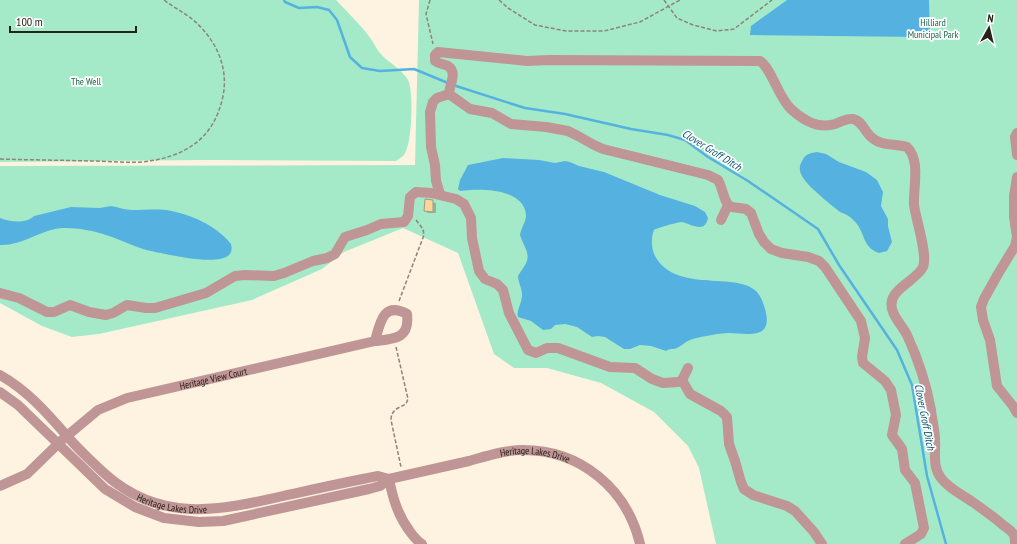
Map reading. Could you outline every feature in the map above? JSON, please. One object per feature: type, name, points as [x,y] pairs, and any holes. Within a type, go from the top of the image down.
[{"type":"street","points":[[450,92],[452,71],[450,67],[436,61],[435,55],[438,52],[527,61],[760,61],[766,67],[784,101],[805,120],[817,125],[826,126],[852,119],[859,122],[869,135],[877,141],[888,145],[909,144],[915,164],[914,206],[925,258],[923,267],[920,271],[896,293],[893,299],[893,312],[906,334],[919,361],[924,376],[935,439],[935,462],[937,471],[943,481],[954,490],[986,511],[1011,531],[1015,537],[1015,544]]},
{"type":"street","points":[[440,194],[436,181],[435,165],[431,147],[430,112],[433,102],[450,92]]},
{"type":"street","points":[[450,92],[470,109],[492,113],[511,124],[546,127],[568,131],[598,147],[708,174],[718,180],[728,205],[749,210],[753,216],[759,234],[771,249],[782,253],[808,257],[823,264],[836,285],[858,314],[865,338],[862,360],[885,381],[891,390],[896,415],[892,435],[902,449],[905,470],[915,483],[924,528],[921,534],[905,544]]},
{"type":"street","points":[[1017,133],[1015,137],[1017,155]]},
{"type":"street","points":[[1017,177],[1014,196],[1014,216],[1017,238],[1016,246],[998,274],[981,307],[983,320],[990,340],[997,386],[1014,406],[1017,413]]},
{"type":"street","points":[[0,293],[18,298],[43,311],[50,312],[58,311],[70,305],[90,312],[106,315],[113,313],[127,305],[155,308],[206,293],[229,279],[239,275],[274,276],[284,274],[313,261],[327,258],[335,254],[345,237],[381,224],[404,222],[408,216],[410,197],[416,192],[440,194],[460,201],[464,204],[472,222],[472,238],[479,271],[485,279],[497,284],[503,290],[509,313],[528,350],[536,353],[547,348],[558,348],[610,367],[635,368],[659,382],[673,382],[682,380]]},
{"type":"street","points":[[721,220],[728,205]]},
{"type":"street","points":[[375,341],[385,314],[393,310],[397,310],[407,314],[407,321],[403,334],[395,339]]},
{"type":"street","name":"Heritage View Court","points":[[0,486],[27,474],[62,440],[98,410],[127,398],[375,341],[395,339]]},
{"type":"street","points":[[682,380],[688,368]]},
{"type":"street","name":"Heritage Lakes Drive","points":[[0,375],[14,384],[33,400],[54,421],[62,440]]},
{"type":"street","points":[[682,380],[690,394],[721,411],[727,417],[728,444],[744,489],[753,494],[796,510],[822,544]]},
{"type":"street","name":"Heritage Lakes Drive","points":[[0,392],[62,440],[98,484],[125,502],[155,515],[185,521],[209,522],[235,519],[369,489],[380,486],[388,479],[403,475],[511,451],[535,451],[559,456],[592,471],[608,485],[628,512],[640,544]]},
{"type":"street","points":[[388,479],[395,506],[404,525],[418,542],[422,544]]},
{"type":"path","points":[[0,159],[142,162],[173,156],[190,148],[205,135],[216,120],[221,106],[225,75],[222,63],[217,48],[200,26],[164,0]]},
{"type":"path","points":[[430,0],[426,14],[433,45]]},
{"type":"path","points":[[498,0],[535,24],[566,31],[604,30],[633,24],[640,22],[680,0]]},
{"type":"path","points":[[664,0],[677,18],[693,25],[717,31],[734,29],[772,0]]},
{"type":"path","points":[[397,310],[400,298],[424,235],[422,226],[408,209]]},
{"type":"path","points":[[395,339],[408,399],[406,404],[392,412],[391,415],[403,475]]},
{"type":"green space","name":"The Well","points":[[0,0],[336,0],[363,29],[379,52],[402,72],[408,80],[411,95],[411,118],[407,149],[404,155],[396,161],[205,160],[0,162]]},
{"type":"green space","name":"Hilliard Municipal Park","points":[[419,0],[1017,0],[1017,544],[716,544],[699,468],[688,446],[654,412],[601,383],[547,368],[514,368],[494,354],[458,253],[403,228],[344,252],[322,269],[252,300],[99,334],[72,337],[42,326],[0,303],[0,166],[415,165]]},
{"type":"water","points":[[787,0],[929,0],[930,34],[921,37],[750,35],[751,26]]},
{"type":"water","points":[[817,152],[826,154],[839,162],[866,172],[877,180],[883,192],[881,206],[888,219],[892,242],[887,251],[879,253],[869,247],[857,224],[847,215],[831,205],[813,190],[804,180],[800,170],[801,163],[806,155]]},
{"type":"water","points":[[503,158],[539,160],[555,163],[565,161],[570,162],[579,166],[604,172],[660,195],[695,206],[705,212],[708,218],[704,226],[697,227],[682,222],[654,230],[652,243],[655,256],[666,269],[680,276],[743,284],[755,290],[762,300],[766,311],[766,326],[761,331],[753,334],[725,333],[698,338],[666,351],[651,346],[640,345],[630,349],[624,349],[605,337],[592,337],[577,327],[565,324],[555,325],[551,329],[543,330],[531,321],[518,317],[522,295],[518,276],[528,257],[520,235],[526,218],[523,206],[518,199],[500,192],[489,190],[460,191],[458,189],[460,180],[468,165]]},
{"type":"water","points":[[111,206],[129,210],[166,210],[184,214],[202,221],[225,237],[231,244],[231,253],[223,258],[213,260],[188,258],[143,249],[113,237],[98,233],[66,228],[55,229],[21,241],[7,245],[0,245],[0,218],[13,221],[22,221],[31,219],[34,216],[71,207],[100,208]]},
{"type":"building","points":[[425,199],[433,200],[433,212],[424,211]]},
{"type":"waterway","name":"Clover Groff Ditch","points":[[284,0],[285,2],[299,8],[317,7],[329,10],[337,20],[350,57],[362,68],[380,71],[414,69],[448,83]]},
{"type":"waterway","name":"Clover Groff Ditch","points":[[453,85],[525,108],[565,114],[631,129],[668,135],[685,140],[708,157],[748,181],[818,229],[839,265],[897,350],[912,385],[927,476],[946,544]]}]
